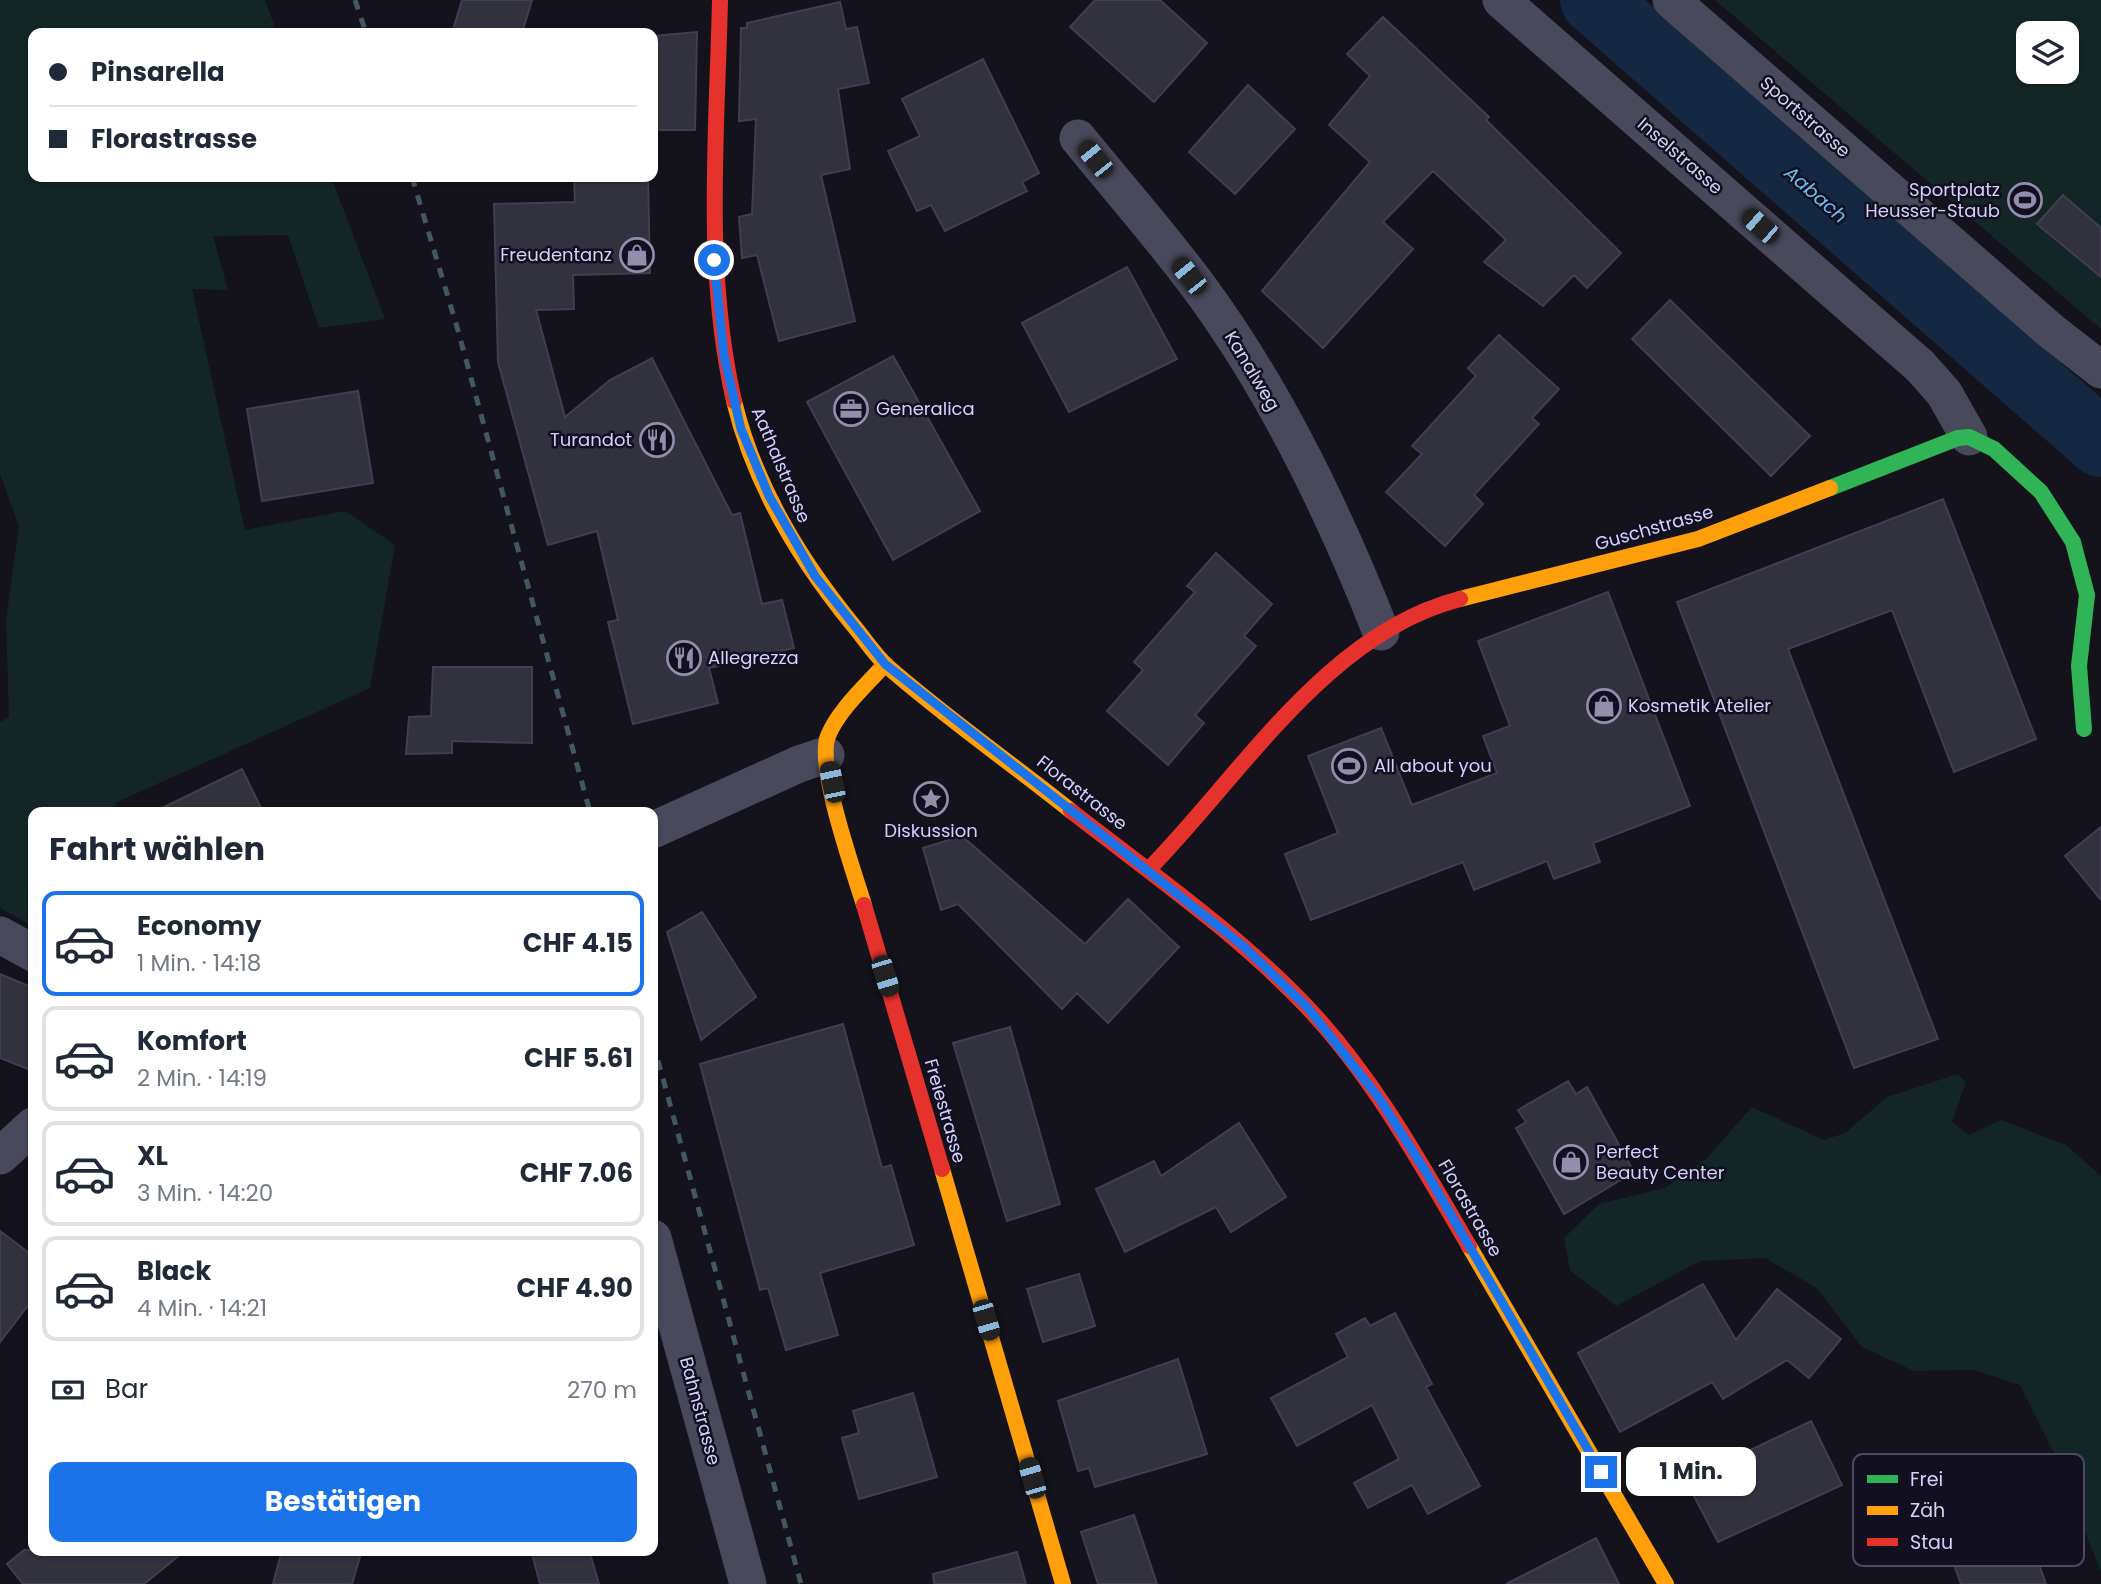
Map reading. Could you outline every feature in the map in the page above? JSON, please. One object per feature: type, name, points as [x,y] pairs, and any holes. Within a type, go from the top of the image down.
[{"type":"street","name":"Aathalstrasse","points":[[720,0],[714,260],[724,356],[741,429],[769,496],[798,551],[828,594],[885,664]]},
{"type":"street","name":"Inselstrasse","points":[[1502,0],[1920,366],[1944,393],[1969,437]]},
{"type":"street","name":"Sportstrasse","points":[[1671,0],[2051,331],[2101,370]]},
{"type":"street","name":"Kanalweg","points":[[1077,138],[1204,294],[1238,345],[1324,499],[1350,552],[1381,632]]},
{"type":"street","points":[[1969,437],[1994,449],[2040,492],[2073,542],[2087,595],[2079,666],[2084,729]]},
{"type":"street","name":"Guschstrasse","points":[[1148,870],[1174,846],[1281,719],[1338,664],[1381,632],[1410,616],[1445,603],[1698,539],[1940,443],[1969,437]]},
{"type":"street","points":[[658,828],[799,764],[826,755],[827,737],[885,664]]},
{"type":"street","name":"Florastrasse","points":[[885,664],[1242,945],[1308,1008],[1379,1098],[1426,1172],[1666,1584]]},
{"type":"street","name":"Freiestrasse","points":[[826,755],[844,836],[1063,1584]]},
{"type":"street","points":[[0,935],[28,950]]},
{"type":"street","points":[[0,1156],[28,1131]]},
{"type":"street","name":"Bahnstrasse","points":[[658,1256],[748,1584]]},
{"type":"green space","points":[[0,0],[265,0],[275,28],[28,28],[28,182],[333,182],[385,319],[319,328],[288,235],[213,236],[228,290],[192,289],[245,530],[345,511],[395,545],[370,688],[115,803],[115,807],[28,807],[28,923],[0,908],[0,722],[9,717],[6,620],[19,526],[0,474]]},
{"type":"green space","name":"Sportplatz Heusser-Staub","points":[[1715,0],[2101,0],[2101,329]]},
{"type":"green space","points":[[1958,1074],[1966,1082],[1952,1122],[1969,1135],[2001,1120],[2066,1145],[2101,1176],[2101,1572],[2084,1529],[2084,1454],[2054,1454],[2020,1385],[1975,1370],[1914,1371],[1862,1347],[1817,1288],[1765,1258],[1700,1261],[1616,1306],[1570,1270],[1564,1238],[1599,1204],[1665,1188],[1707,1158],[1752,1107],[1824,1140],[1845,1133],[1887,1097]]},
{"type":"building","points":[[462,0],[532,0],[524,28],[454,28]]},
{"type":"building","points":[[1095,0],[1160,0],[1207,43],[1154,102],[1070,27]]},
{"type":"building","points":[[840,2],[846,29],[857,27],[869,83],[838,89],[850,169],[821,175],[855,321],[779,341],[757,255],[742,258],[739,217],[752,214],[756,119],[739,121],[741,28],[747,28],[747,23]]},
{"type":"building","points":[[1383,17],[1489,117],[1486,120],[1621,253],[1587,288],[1574,275],[1543,306],[1484,262],[1506,240],[1433,171],[1383,222],[1413,249],[1323,348],[1262,291],[1370,162],[1329,125],[1370,76],[1347,54]]},
{"type":"building","points":[[697,32],[695,130],[658,130],[658,36]]},
{"type":"building","points":[[983,59],[1039,173],[1022,182],[1027,191],[945,231],[931,205],[917,211],[888,151],[920,136],[902,99]]},
{"type":"building","points":[[1248,85],[1295,129],[1235,194],[1189,152]]},
{"type":"building","points":[[574,182],[648,182],[650,273],[573,275],[574,309],[536,310],[565,417],[610,380],[652,358],[732,515],[740,513],[762,604],[782,600],[794,648],[709,668],[718,703],[633,724],[608,622],[618,620],[597,531],[548,545],[498,362],[494,204],[575,202]]},
{"type":"building","points":[[2063,195],[2101,228],[2101,277],[2037,224]]},
{"type":"building","points":[[1127,267],[1177,359],[1069,412],[1022,323]]},
{"type":"building","points":[[1670,300],[1810,436],[1771,476],[1632,339]]},
{"type":"building","points":[[1499,335],[1559,389],[1532,418],[1539,424],[1474,495],[1483,504],[1445,546],[1386,492],[1422,454],[1412,446],[1476,376],[1468,368]]},
{"type":"building","points":[[893,356],[980,511],[893,560],[807,402]]},
{"type":"building","points":[[358,391],[373,483],[262,501],[247,409]]},
{"type":"building","points":[[1943,499],[2036,739],[1954,772],[1892,610],[1788,649],[1938,1039],[1854,1068],[1677,602]]},
{"type":"building","points":[[1216,553],[1272,604],[1244,636],[1256,646],[1195,715],[1204,723],[1168,765],[1107,711],[1143,670],[1134,662],[1195,592],[1187,586]]},
{"type":"building","points":[[1608,592],[1690,806],[1593,843],[1600,862],[1554,879],[1547,861],[1474,890],[1463,862],[1311,920],[1285,854],[1338,833],[1308,756],[1381,728],[1412,805],[1497,773],[1483,736],[1510,726],[1478,641]]},
{"type":"building","points":[[433,667],[532,667],[532,743],[452,741],[452,753],[406,754],[409,717],[431,716]]},
{"type":"building","points":[[242,769],[261,807],[164,807]]},
{"type":"building","points":[[2101,827],[2101,900],[2065,856]]},
{"type":"building","points":[[962,836],[1085,944],[1128,899],[1179,947],[1108,1023],[1077,993],[1062,1009],[958,904],[941,910],[923,848]]},
{"type":"building","points":[[702,912],[756,997],[701,1040],[667,932]]},
{"type":"building","points":[[0,974],[28,986],[28,1069],[0,1058]]},
{"type":"building","points":[[843,1024],[882,1168],[891,1165],[914,1245],[820,1273],[838,1335],[786,1350],[768,1288],[760,1290],[700,1064]]},
{"type":"building","points":[[1010,1027],[1060,1204],[1007,1221],[953,1043]]},
{"type":"building","points":[[1568,1081],[1576,1094],[1587,1087],[1634,1172],[1564,1214],[1516,1128],[1526,1122],[1518,1110]]},
{"type":"building","points":[[1239,1123],[1286,1197],[1231,1232],[1216,1207],[1125,1252],[1096,1189],[1154,1161],[1161,1176]]},
{"type":"building","points":[[0,1231],[28,1252],[28,1306],[0,1342]]},
{"type":"building","points":[[1079,1274],[1095,1326],[1043,1342],[1027,1289]]},
{"type":"building","points":[[1703,1284],[1736,1340],[1777,1289],[1841,1339],[1809,1378],[1787,1360],[1723,1399],[1712,1382],[1620,1432],[1578,1353]]},
{"type":"building","points":[[1395,1313],[1432,1384],[1426,1387],[1480,1486],[1428,1514],[1412,1485],[1368,1508],[1354,1483],[1399,1459],[1372,1405],[1297,1446],[1271,1398],[1348,1357],[1336,1334],[1365,1318],[1370,1326]]},
{"type":"building","points":[[1178,1359],[1207,1454],[1095,1487],[1089,1468],[1078,1471],[1058,1401]]},
{"type":"building","points":[[913,1393],[937,1477],[859,1499],[842,1438],[859,1433],[853,1411]]},
{"type":"building","points":[[1811,1421],[1842,1485],[1718,1542],[1686,1481]]},
{"type":"building","points":[[1134,1515],[1157,1584],[1098,1584],[1081,1532]]},
{"type":"building","points":[[1596,1538],[1619,1584],[1506,1584]]},
{"type":"building","points":[[24,1550],[28,1550],[28,1556],[179,1556],[144,1584],[23,1584],[7,1564]]},
{"type":"building","points":[[1017,1552],[1026,1584],[934,1584],[933,1574]]},
{"type":"building","points":[[280,1556],[360,1556],[352,1584],[273,1584]]},
{"type":"building","points":[[533,1556],[591,1556],[599,1584],[540,1584]]},
{"type":"building","points":[[1954,1566],[2039,1566],[2046,1584],[1961,1584]]},
{"type":"waterway","name":"Aabach","points":[[1594,0],[2101,443]]},
{"type":"railway","points":[[355,0],[364,28]]},
{"type":"railway","points":[[414,182],[457,327],[589,807]]},
{"type":"railway","points":[[658,1060],[801,1584]]},
{"type":"traffic: fast","points":[[1830,488],[1958,438],[1969,437],[1994,449],[2041,492],[2073,542],[2087,595],[2079,666],[2084,729]]},
{"type":"traffic: slow","points":[[734,401],[753,462],[781,519],[814,574],[873,651],[932,703],[1071,811]]},
{"type":"traffic: slow","points":[[1460,599],[1698,539],[1830,488]]},
{"type":"traffic: slow","points":[[864,905],[831,794],[826,751],[828,736],[839,716],[885,664]]},
{"type":"traffic: slow","points":[[942,1169],[1063,1584]]},
{"type":"traffic: slow","points":[[1469,1246],[1666,1584]]},
{"type":"traffic: jam","points":[[720,0],[715,151],[716,252],[725,352],[734,401]]},
{"type":"traffic: jam","points":[[1148,870],[1288,712],[1327,675],[1368,643],[1412,617],[1460,599]]},
{"type":"traffic: jam","points":[[1071,811],[1224,930],[1308,1008],[1375,1092],[1469,1246]]},
{"type":"traffic: jam","points":[[864,905],[942,1169]]},
{"type":"place","name":"Sportplatz Heusser-Staub","points":[[2025,200]]},
{"type":"place","name":"Freudentanz","points":[[637,255]]},
{"type":"place","name":"Generalica","points":[[851,409]]},
{"type":"place","name":"Turandot","points":[[657,440]]},
{"type":"place","name":"Allegrezza","points":[[684,658]]},
{"type":"place","name":"Kosmetik Atelier","points":[[1604,706]]},
{"type":"place","name":"All about you","points":[[1349,766]]},
{"type":"place","name":"Diskussion","points":[[931,799]]},
{"type":"place","name":"Perfect Beauty Center","points":[[1571,1162]]},
{"type":"route","points":[[714,260],[724,356],[741,429],[769,496],[798,551],[828,594],[885,664],[1242,945],[1308,1008],[1379,1098],[1426,1172],[1601,1472]]}]
